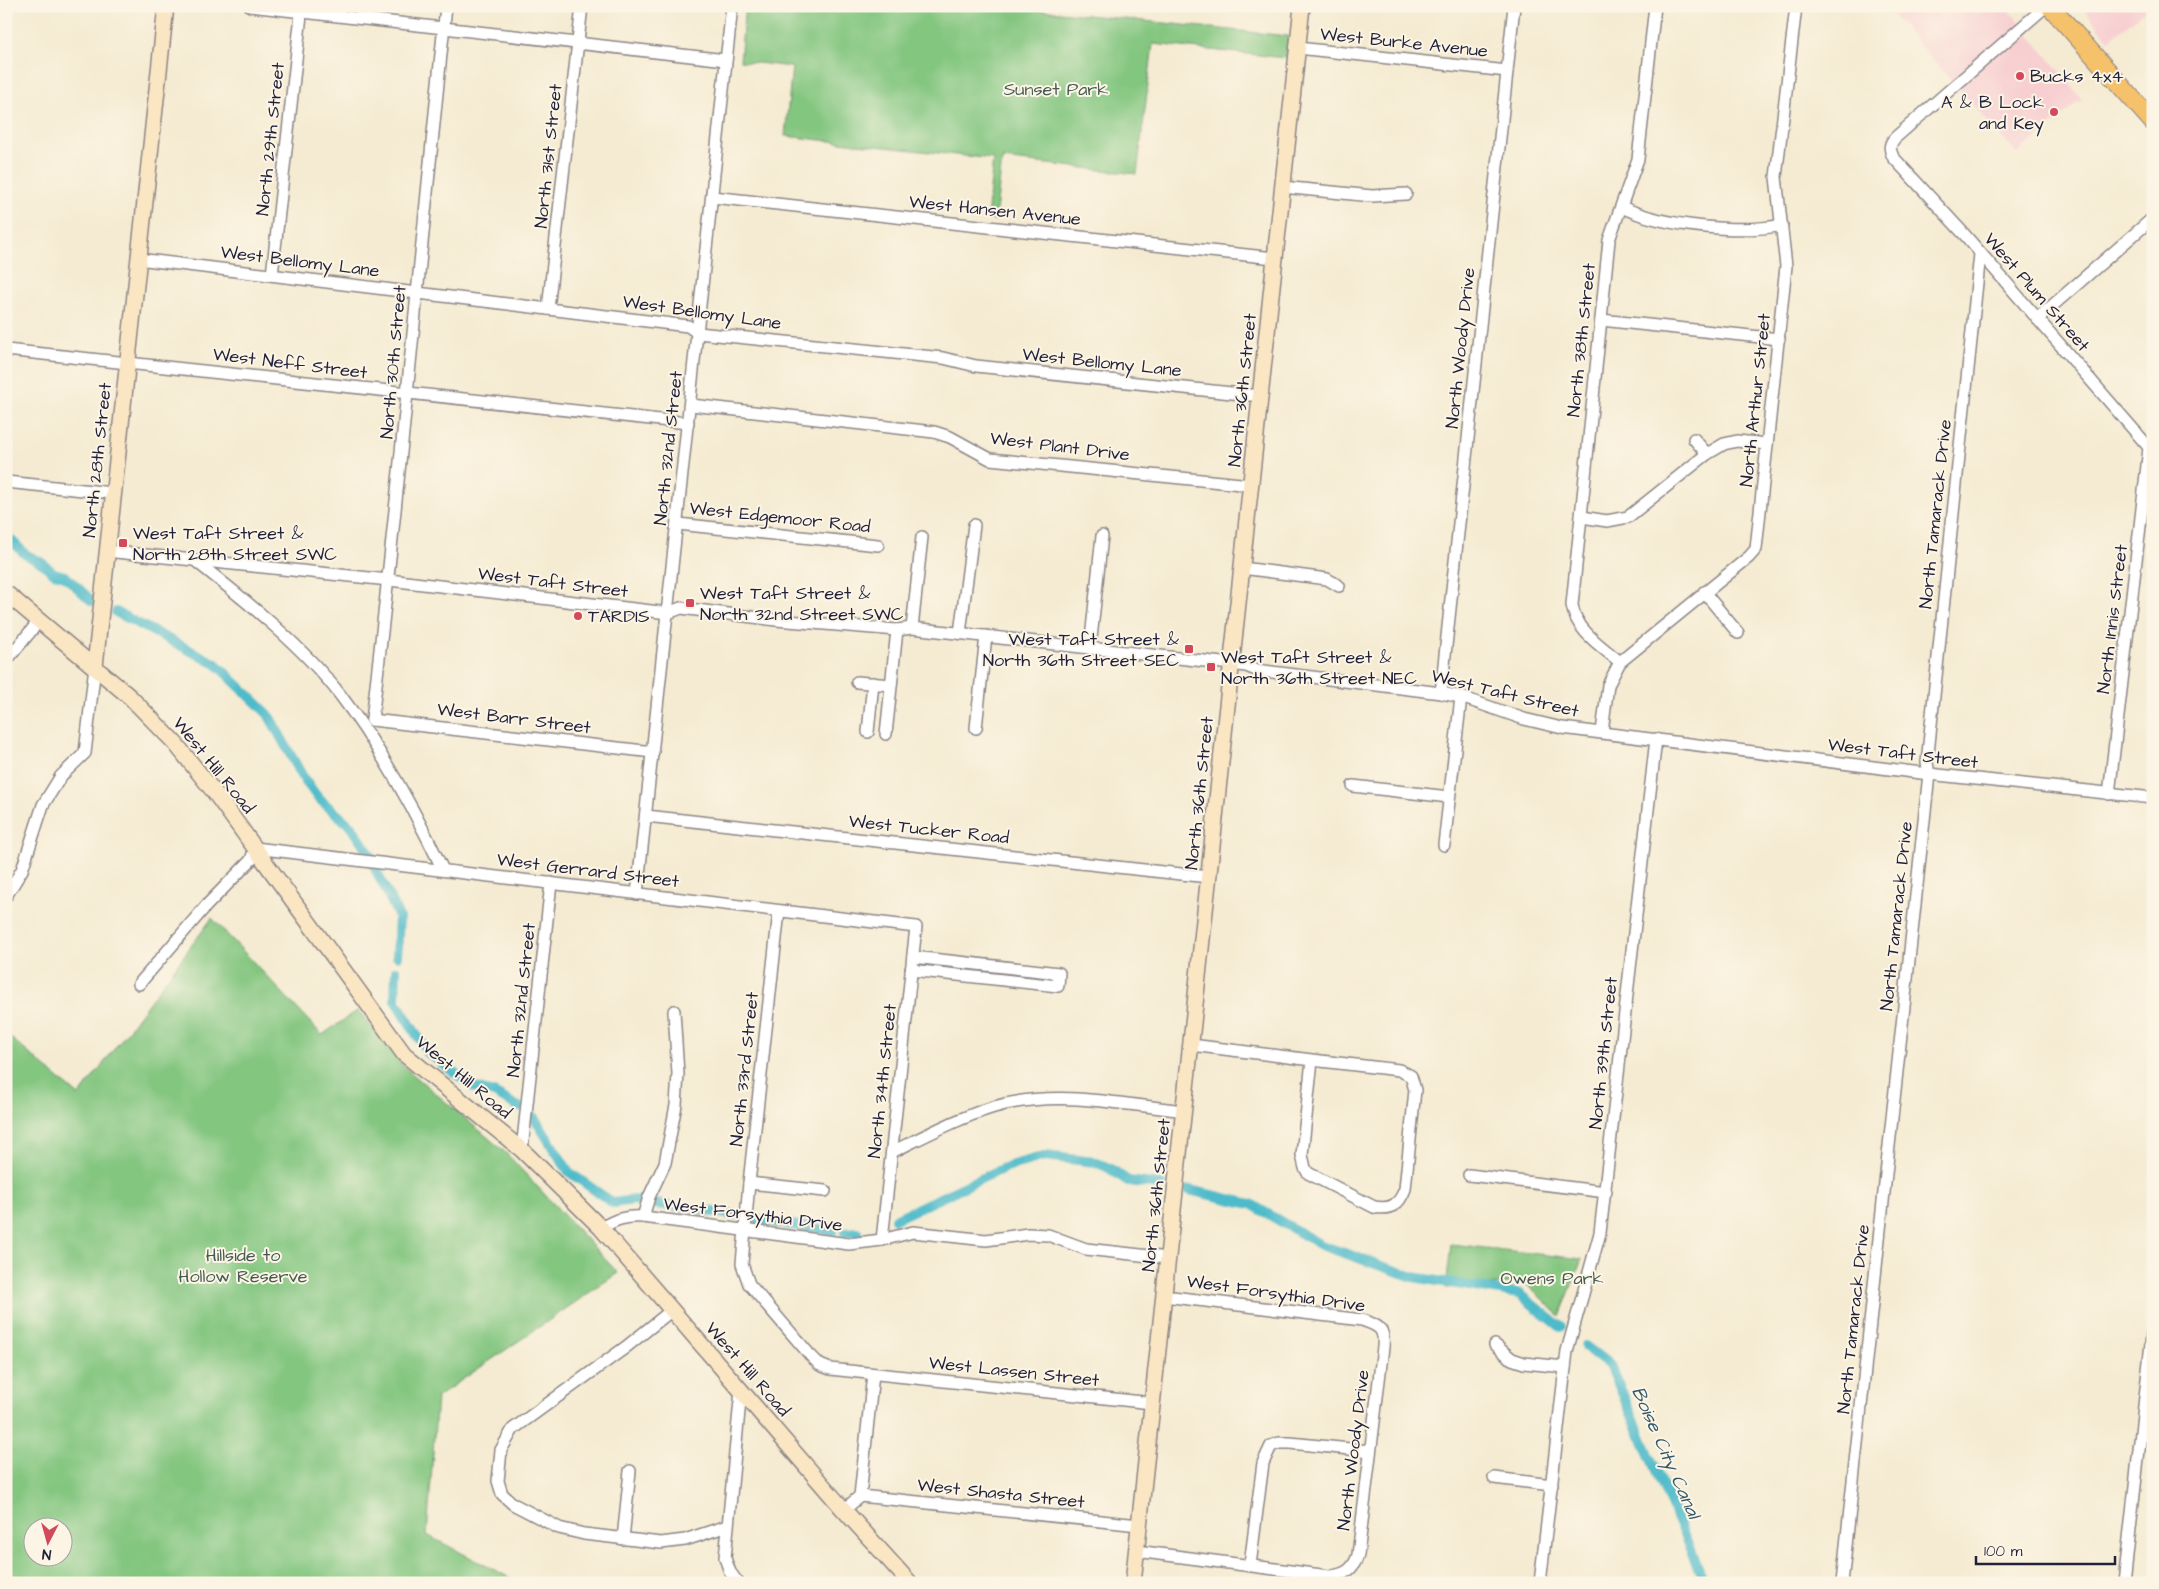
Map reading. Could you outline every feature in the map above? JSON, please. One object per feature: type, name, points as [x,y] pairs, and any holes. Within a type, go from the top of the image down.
[{"type":"main road","points":[[2050,6],[2153,122]]},
{"type":"street","name":"North 28th Street","points":[[6,896],[22,870],[43,805],[61,776],[85,753],[166,6]]},
{"type":"street","points":[[250,6],[302,9],[444,28],[726,60]]},
{"type":"street","name":"North 30th Street","points":[[372,720],[389,580],[446,6]]},
{"type":"street","name":"North 31st Street","points":[[548,309],[582,6]]},
{"type":"street","name":"North 32nd Street","points":[[637,894],[691,405],[732,6]]},
{"type":"street","name":"North 36th Street","points":[[1133,1583],[1302,6]]},
{"type":"street","name":"North Woody Drive","points":[[1441,693],[1514,6]]},
{"type":"street","name":"North 38th Street","points":[[1620,662],[1584,631],[1573,614],[1572,605],[1608,240],[1622,207],[1638,159],[1655,6]]},
{"type":"street","name":"North Arthur Street","points":[[1602,732],[1608,685],[1620,662],[1749,557],[1756,549],[1786,266],[1776,177],[1796,6]]},
{"type":"street","name":"West Plum Street","points":[[2046,6],[1896,137],[1891,143],[1890,149],[1893,157],[2151,450]]},
{"type":"street","name":"North 29th Street","points":[[272,275],[302,9]]},
{"type":"street","name":"West Burke Avenue","points":[[1298,48],[1507,71]]},
{"type":"street","points":[[1282,187],[1372,196],[1406,194]]},
{"type":"street","name":"West Hansen Avenue","points":[[712,197],[1274,258]]},
{"type":"street","points":[[1622,207],[1637,214],[1661,221],[1742,229],[1763,229],[1782,225]]},
{"type":"street","points":[[2037,319],[2153,218]]},
{"type":"street","name":"North Tamarack Drive","points":[[1842,1583],[1929,774],[1927,763],[1980,254]]},
{"type":"street","name":"West Bellomy Lane","points":[[138,259],[688,326],[698,333],[943,358],[976,366],[1260,396]]},
{"type":"street","points":[[1601,320],[1779,339]]},
{"type":"street","name":"West Neff Street","points":[[6,350],[688,423]]},
{"type":"street","name":"West Plant Drive","points":[[691,405],[934,432],[950,437],[976,453],[990,458],[1251,485]]},
{"type":"street","points":[[1694,439],[1706,454]]},
{"type":"street","points":[[1582,517],[1607,521],[1628,517],[1706,454],[1724,444],[1737,441],[1767,444]]},
{"type":"street","name":"North Innis Street","points":[[2109,794],[2151,450]]},
{"type":"street","points":[[6,482],[112,493]]},
{"type":"street","name":"West Edgemoor Road","points":[[678,524],[878,545]]},
{"type":"street","points":[[960,633],[974,525]]},
{"type":"street","points":[[1090,648],[1102,536]]},
{"type":"street","points":[[912,628],[922,537]]},
{"type":"street","name":"West Taft Street","points":[[106,551],[197,562],[389,580],[668,613],[681,608],[776,620],[897,630],[912,628],[1232,664],[1256,670],[1441,693],[1461,697],[1524,719],[1562,728],[1929,774],[2153,798]]},
{"type":"street","points":[[197,562],[300,650],[341,696],[414,810],[443,870]]},
{"type":"street","points":[[1242,568],[1327,579],[1339,586]]},
{"type":"street","points":[[1704,592],[1738,633]]},
{"type":"street","name":"West Hill Road","points":[[6,593],[130,697],[175,743],[215,793],[404,1054],[522,1150],[601,1228],[844,1510],[910,1583]]},
{"type":"street","points":[[6,661],[40,620]]},
{"type":"street","points":[[886,734],[897,630]]},
{"type":"street","points":[[976,728],[986,636]]},
{"type":"street","points":[[857,682],[891,685]]},
{"type":"street","points":[[868,732],[873,683]]},
{"type":"street","points":[[1444,845],[1461,697]]},
{"type":"street","points":[[362,727],[372,720]]},
{"type":"street","name":"West Barr Street","points":[[372,720],[653,752]]},
{"type":"street","name":"North 39th Street","points":[[1540,1583],[1565,1367],[1573,1328],[1599,1241],[1606,1192],[1656,739]]},
{"type":"street","points":[[1353,786],[1449,798]]},
{"type":"street","name":"West Tucker Road","points":[[646,816],[1209,876]]},
{"type":"street","points":[[139,984],[206,906],[251,860],[255,848]]},
{"type":"street","name":"West Gerrard Street","points":[[255,848],[916,927]]},
{"type":"street","name":"North 32nd Street","points":[[522,1150],[550,883]]},
{"type":"street","name":"North 33rd Street","points":[[745,1231],[778,911]]},
{"type":"street","name":"North 34th Street","points":[[882,1240],[916,927]]},
{"type":"street","points":[[911,970],[1058,986],[1059,973],[912,957]]},
{"type":"street","points":[[643,1217],[649,1197],[665,1164],[676,1105],[678,1074],[674,1010]]},
{"type":"street","points":[[1191,1045],[1399,1070],[1411,1076],[1416,1090],[1405,1189],[1401,1200],[1393,1206],[1384,1208],[1374,1206],[1315,1177],[1305,1168],[1302,1155],[1312,1060]]},
{"type":"street","points":[[892,1152],[966,1117],[995,1107],[1037,1100],[1086,1099],[1184,1111]]},
{"type":"street","points":[[1469,1175],[1606,1192]]},
{"type":"street","points":[[749,1182],[825,1191]]},
{"type":"street","name":"West Forsythia Drive","points":[[601,1228],[627,1216],[723,1226],[745,1231],[836,1243],[882,1240],[913,1232],[986,1240],[1028,1234],[1048,1235],[1086,1249],[1168,1258]]},
{"type":"street","name":"West Lassen Street","points":[[745,1231],[742,1264],[749,1284],[810,1355],[820,1365],[830,1370],[1152,1403]]},
{"type":"street","name":"West Forsythia Drive","points":[[1164,1296],[1362,1320],[1374,1324],[1382,1330]]},
{"type":"street","points":[[672,1310],[626,1347],[513,1428],[501,1450],[498,1481],[502,1494],[513,1504],[559,1528],[584,1534],[661,1543],[685,1540],[727,1526]]},
{"type":"street","points":[[2124,1583],[2153,1326]]},
{"type":"street","name":"North Woody Drive","points":[[1250,1566],[1330,1576],[1340,1575],[1349,1571],[1355,1564],[1358,1556],[1383,1347],[1384,1337],[1382,1330]]},
{"type":"street","points":[[1496,1345],[1512,1359],[1518,1361],[1565,1367]]},
{"type":"street","points":[[844,1510],[860,1496],[873,1374]]},
{"type":"street","points":[[738,1583],[730,1572],[725,1558],[741,1390]]},
{"type":"street","points":[[1136,1551],[1250,1566],[1263,1463],[1265,1454],[1270,1446],[1279,1443],[1290,1443],[1370,1451]]},
{"type":"street","points":[[623,1538],[630,1471]]},
{"type":"street","points":[[1494,1478],[1552,1485]]},
{"type":"street","name":"West Shasta Street","points":[[860,1496],[1139,1524]]},
{"type":"shaded area","points":[[1885,6],[2006,6],[2082,99],[2017,154]]},
{"type":"shaded area","points":[[2081,6],[2150,6],[2109,40]]},
{"type":"green space","name":"Sunset Park","points":[[745,6],[1021,6],[1021,8],[1288,36],[1286,58],[1153,44],[1137,174],[1002,159],[995,220],[987,219],[993,159],[785,136],[792,67],[740,61]]},
{"type":"green space","name":"Hillside to Hollow Reserve","points":[[212,918],[322,1035],[358,1010],[402,1065],[505,1152],[618,1273],[437,1397],[427,1535],[520,1583],[6,1583],[6,1034],[79,1096]]},
{"type":"green space","name":"Owens Park","points":[[1451,1244],[1582,1259],[1560,1316],[1524,1282],[1446,1288]]},
{"type":"waterway","name":"Boise City Canal","points":[[6,535],[25,554],[42,563],[54,573],[65,576],[92,601]]},
{"type":"waterway","name":"Boise City Canal","points":[[116,612],[216,664],[268,714],[304,779],[318,798],[352,827],[371,856]]},
{"type":"waterway","name":"Boise City Canal","points":[[374,866],[399,917],[397,956]]},
{"type":"waterway","name":"Boise City Canal","points":[[396,971],[395,1000],[428,1053],[475,1088],[494,1093],[519,1107]]},
{"type":"waterway","name":"Boise City Canal","points":[[533,1116],[569,1172],[613,1203],[633,1200],[640,1201]]},
{"type":"waterway","name":"Boise City Canal","points":[[895,1219],[1006,1167],[1045,1156],[1095,1162],[1109,1168],[1128,1181],[1161,1185]]},
{"type":"waterway","name":"Boise City Canal","points":[[1189,1190],[1251,1204],[1321,1245],[1413,1277],[1519,1294],[1561,1327]]},
{"type":"waterway","name":"Boise City Canal","points":[[656,1204],[735,1215]]},
{"type":"waterway","name":"Boise City Canal","points":[[758,1220],[833,1231]]},
{"type":"waterway","name":"Boise City Canal","points":[[845,1233],[858,1232]]},
{"type":"waterway","name":"Boise City Canal","points":[[1585,1346],[1610,1365],[1702,1576],[1701,1583]]},
{"type":"place","name":"Bucks 4x4","points":[[2020,76]]},
{"type":"place","name":"A & B Lock and Key","points":[[2054,112]]},
{"type":"place","name":"West Taft Street & North 28th Street SWC","points":[[123,543]]},
{"type":"place","name":"West Taft Street & North 32nd Street SWC","points":[[690,603]]},
{"type":"place","name":"TARDIS","points":[[578,616]]},
{"type":"place","name":"West Taft Street & North 36th Street SEC","points":[[1189,649]]},
{"type":"place","name":"West Taft Street & North 36th Street NEC","points":[[1211,667]]}]
